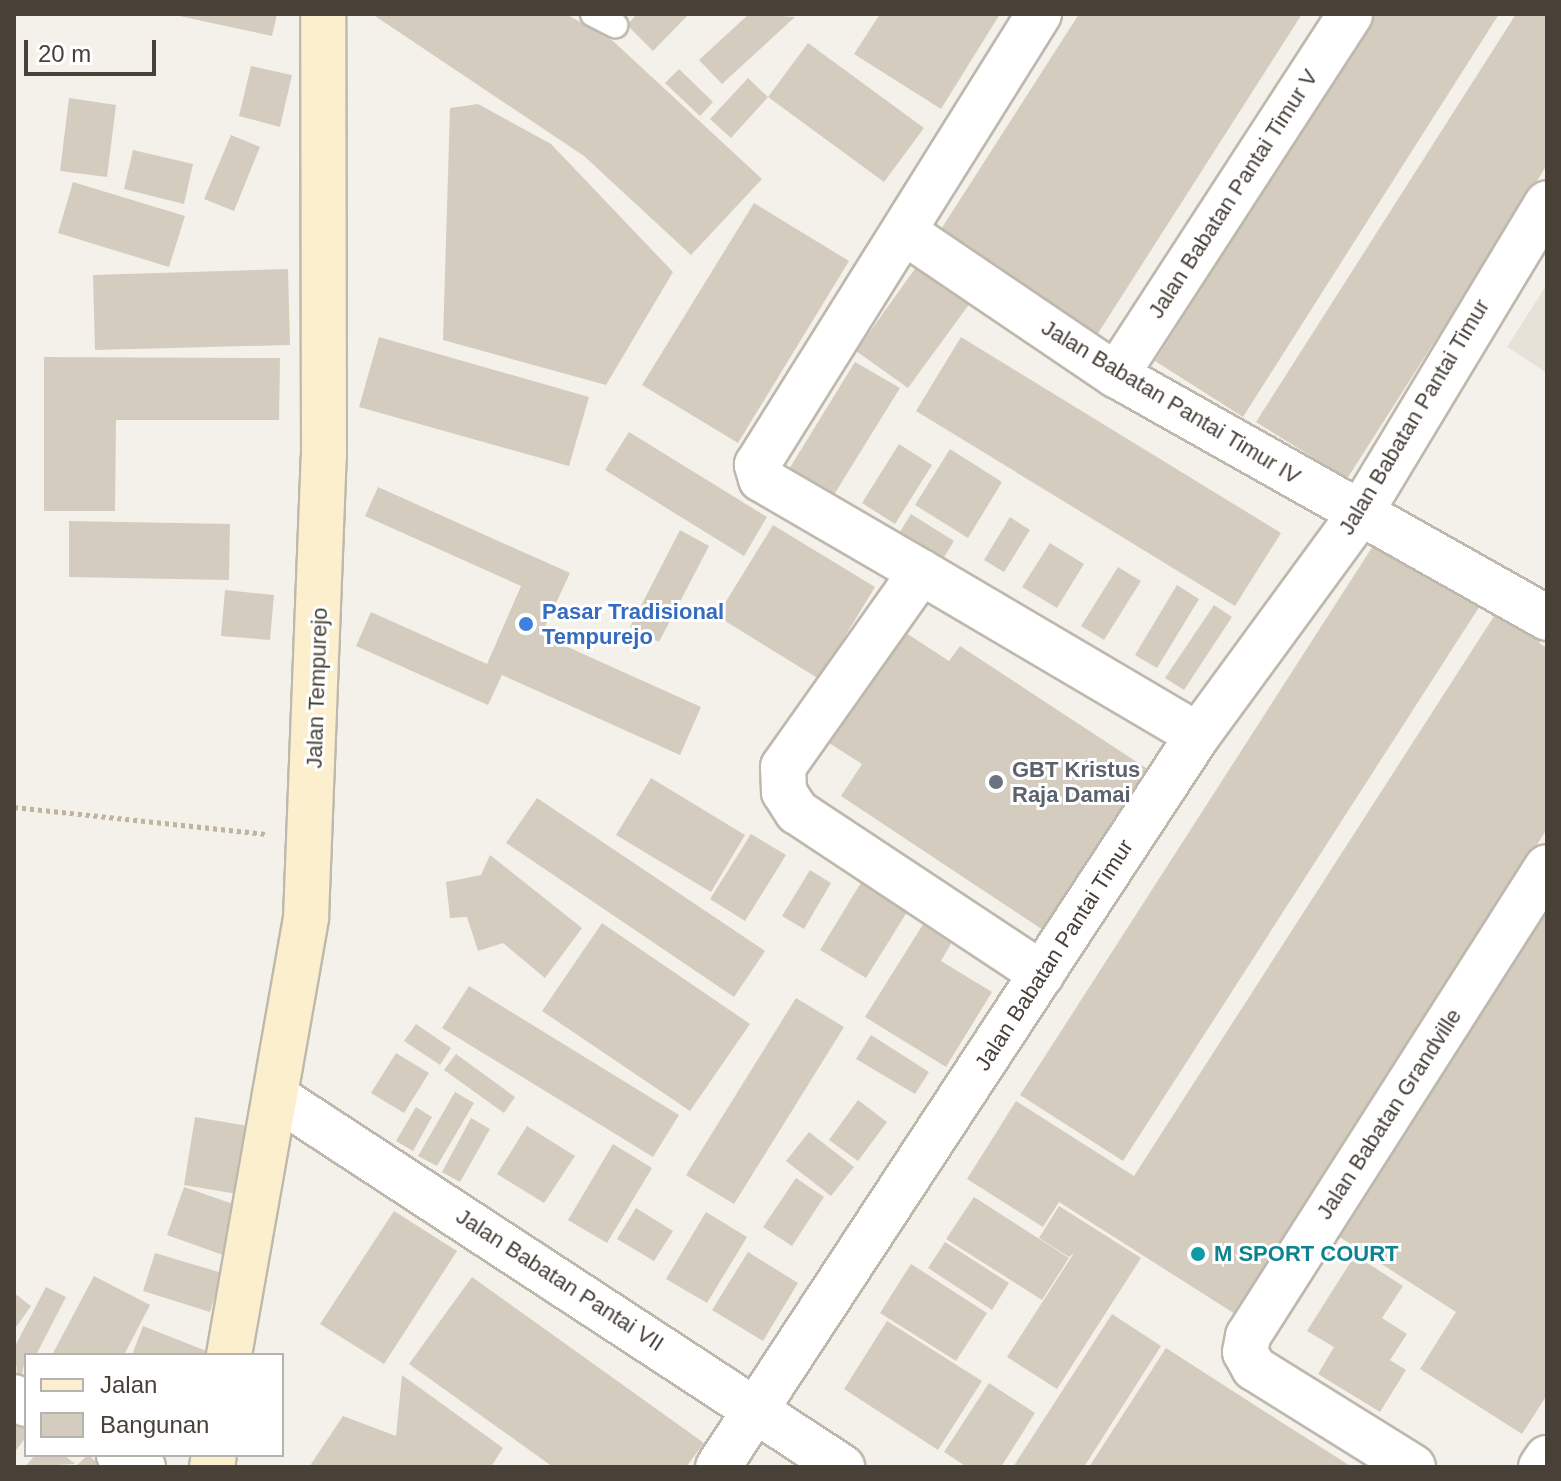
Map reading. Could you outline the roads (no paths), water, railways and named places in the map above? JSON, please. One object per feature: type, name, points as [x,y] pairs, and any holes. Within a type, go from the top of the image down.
[{"type":"main road","name":"Jalan Tempurejo","points":[[229,1353],[275,1096],[311,837],[324,457],[323,14]]},
{"type":"street","points":[[1039,14],[906,233],[757,465],[761,479],[1198,735]]},
{"type":"street","name":"Jalan Babatan Pantai Timur V","points":[[1116,375],[1350,14]]},
{"type":"street","name":"Jalan Babatan Pantai Timur","points":[[718,1467],[1198,735],[1359,515],[1547,203]]},
{"type":"street","name":"Jalan Babatan Pantai Timur IV","points":[[906,233],[1116,375],[1359,515],[1547,618]]},
{"type":"street","points":[[921,572],[783,767],[784,792],[797,812],[1042,974]]},
{"type":"street","name":"Jalan Babatan Grandville","points":[[1413,1467],[1254,1368],[1245,1352],[1248,1336],[1547,867]]},
{"type":"street","name":"Jalan Babatan Pantai VII","points":[[275,1096],[842,1467]]},
{"type":"street","points":[[123,1457],[143,1467]]},
{"type":"street","points":[[1541,1467],[1547,1458]]},
{"type":"place","name":"Pasar Tradisional Tempurejo","points":[[526,624]]},
{"type":"place","name":"GBT Kristus Raja Damai","points":[[996,782]]},
{"type":"place","name":"M SPORT COURT","points":[[1198,1254]]}]
